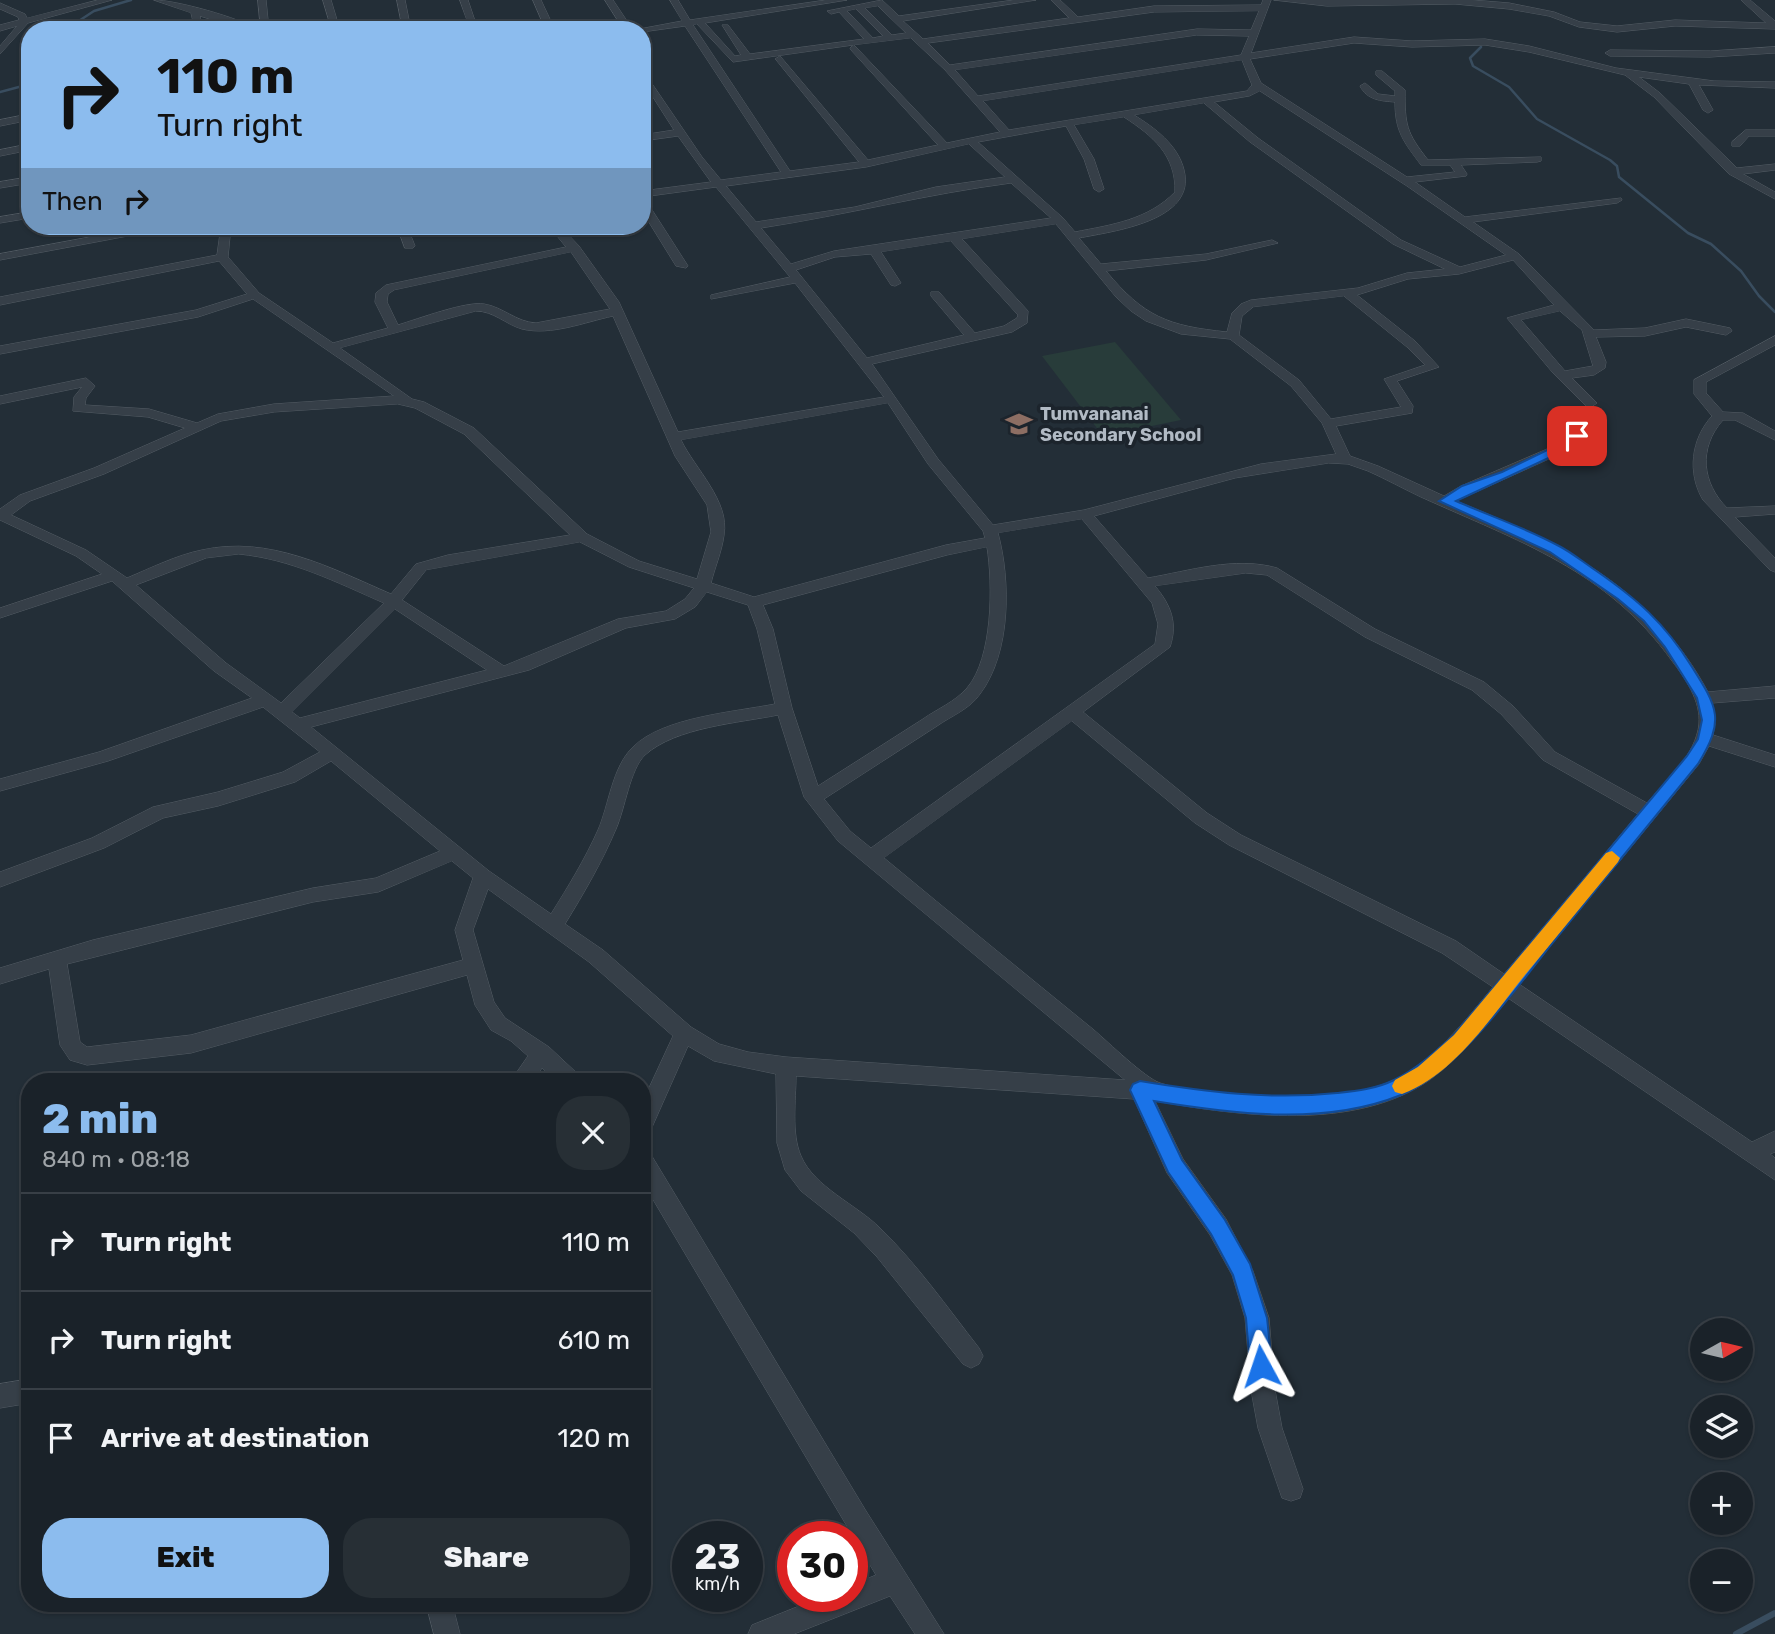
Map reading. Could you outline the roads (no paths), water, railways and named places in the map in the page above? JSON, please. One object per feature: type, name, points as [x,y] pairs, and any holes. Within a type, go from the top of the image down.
[{"type":"street","points":[[34,21],[108,0]]},
{"type":"street","points":[[158,0],[228,21]]},
{"type":"street","points":[[262,0],[264,21]]},
{"type":"street","points":[[327,0],[333,21]]},
{"type":"street","points":[[401,0],[405,21]]},
{"type":"street","points":[[464,0],[471,21]]},
{"type":"street","points":[[537,0],[547,21]]},
{"type":"street","points":[[609,0],[623,21]]},
{"type":"street","points":[[674,0],[715,67],[788,175]]},
{"type":"street","points":[[770,0],[780,10]]},
{"type":"street","points":[[896,19],[1032,0]]},
{"type":"street","points":[[1055,0],[1074,19]]},
{"type":"street","points":[[1278,0],[1327,3],[1461,1],[1517,7],[1556,15],[1579,24],[1618,29],[1675,23],[1718,26],[1774,25]]},
{"type":"street","points":[[1745,0],[1774,25]]},
{"type":"street","points":[[651,28],[780,10],[842,5],[859,7],[878,2],[948,68],[1007,133]]},
{"type":"street","points":[[715,67],[1179,4],[1265,4],[1245,57],[1257,85],[1405,180],[1515,256],[1590,334],[1600,362],[1599,368],[1590,372],[1562,375]]},
{"type":"street","points":[[1179,4],[1197,32]]},
{"type":"street","points":[[708,30],[842,5]]},
{"type":"street","points":[[842,5],[871,41]]},
{"type":"street","points":[[0,6],[22,16],[23,21]]},
{"type":"street","points":[[859,7],[890,38]]},
{"type":"street","points":[[195,10],[198,21]]},
{"type":"street","points":[[700,22],[730,57],[863,32]]},
{"type":"street","points":[[0,28],[21,24]]},
{"type":"street","points":[[0,51],[21,27]]},
{"type":"street","points":[[725,27],[745,54]]},
{"type":"street","points":[[1610,53],[1618,29]]},
{"type":"street","points":[[948,68],[1197,32],[1253,33]]},
{"type":"street","points":[[745,54],[890,38],[915,39]]},
{"type":"street","points":[[976,99],[1346,40],[1412,44],[1472,42],[1529,49],[1579,63],[1693,82],[1775,85]]},
{"type":"street","points":[[853,48],[944,146]]},
{"type":"street","points":[[1579,63],[1610,53],[1710,54],[1775,50]]},
{"type":"street","points":[[780,59],[866,164]]},
{"type":"street","points":[[1627,72],[1658,96],[1690,133],[1733,172],[1751,186],[1774,195]]},
{"type":"street","points":[[1379,73],[1400,90],[1400,117],[1405,137],[1414,151],[1427,163],[1537,159]]},
{"type":"street","points":[[1693,82],[1708,110]]},
{"type":"street","points":[[651,193],[866,164],[1007,133],[1249,93],[1256,90],[1257,85]]},
{"type":"street","points":[[651,86],[698,159],[864,362],[933,461],[991,536],[998,566],[998,591],[990,654],[972,693],[868,764],[813,797]]},
{"type":"street","points":[[1365,86],[1372,96],[1400,100]]},
{"type":"street","points":[[1207,101],[1254,140],[1390,238],[1459,271]]},
{"type":"street","points":[[1072,236],[1116,227],[1150,216],[1164,208],[1180,193],[1175,158],[1159,136],[1125,113]]},
{"type":"street","points":[[0,123],[21,119]]},
{"type":"street","points":[[1068,122],[1089,159],[1099,189]]},
{"type":"street","points":[[651,137],[682,132]]},
{"type":"street","points":[[1737,144],[1746,133],[1775,133]]},
{"type":"street","points":[[970,140],[1059,220],[1119,295],[1150,318],[1185,331],[1233,336],[1295,383],[1328,423],[1345,459]]},
{"type":"street","points":[[0,153],[21,150]]},
{"type":"street","points":[[1405,180],[1462,174],[1454,163]]},
{"type":"street","points":[[1733,172],[1775,167]]},
{"type":"street","points":[[755,226],[855,210],[936,190],[1014,179]]},
{"type":"street","points":[[0,185],[21,182]]},
{"type":"street","points":[[1465,220],[1617,200]]},
{"type":"street","points":[[0,220],[21,216]]},
{"type":"street","points":[[651,216],[682,266]]},
{"type":"street","points":[[715,298],[794,274],[821,256],[1059,220]]},
{"type":"street","points":[[0,257],[117,235]]},
{"type":"street","points":[[1,515],[52,538],[120,579],[220,667],[282,712],[453,853],[596,956],[684,1033],[714,1052],[748,1062],[1146,1090],[1233,1103],[1301,1105],[1368,1098],[1398,1088],[1424,1073],[1460,1041],[1693,760],[1706,739],[1709,720],[1704,698],[1670,643],[1649,618],[1623,596],[1555,549],[1345,459],[1304,461],[1258,468],[991,536],[754,602],[702,588],[634,564],[582,537],[469,431],[410,402],[255,295],[222,257],[225,235]]},
{"type":"street","points":[[405,235],[409,246]]},
{"type":"street","points":[[296,725],[537,661],[623,623],[670,615],[690,603],[702,588],[715,548],[717,518],[714,505],[691,472],[673,437],[618,311],[603,285],[563,235]]},
{"type":"street","points":[[864,362],[1020,324],[1024,314],[953,236]]},
{"type":"street","points":[[1097,268],[1206,257],[1272,243]]},
{"type":"street","points":[[394,328],[381,302],[382,293],[390,287],[575,248]]},
{"type":"street","points":[[874,250],[895,283]]},
{"type":"street","points":[[1233,336],[1235,315],[1244,306],[1373,289],[1407,276],[1459,271],[1515,256]]},
{"type":"street","points":[[0,301],[222,257]]},
{"type":"street","points":[[1328,423],[1407,410],[1390,379],[1433,367],[1411,345],[1347,293]]},
{"type":"street","points":[[934,294],[972,337]]},
{"type":"street","points":[[0,350],[198,313],[255,295]]},
{"type":"street","points":[[331,347],[481,306],[492,308],[516,323],[535,327],[618,311]]},
{"type":"street","points":[[1562,307],[1513,318],[1562,375],[1591,403]]},
{"type":"street","points":[[1590,334],[1645,332],[1686,323],[1726,331]]},
{"type":"street","points":[[1775,340],[1700,380],[1700,394],[1719,416],[1738,416],[1775,436]]},
{"type":"street","points":[[0,400],[86,382],[89,386],[80,397],[78,408],[149,413],[197,426]]},
{"type":"street","points":[[1,515],[25,498],[99,471],[197,426],[232,414],[385,399],[410,402]]},
{"type":"street","points":[[673,437],[892,399]]},
{"type":"street","points":[[1719,416],[1705,439],[1698,470],[1701,486],[1722,513],[1775,567]]},
{"type":"street","points":[[1446,501],[1466,489],[1566,446],[1577,436]]},
{"type":"street","points":[[1722,513],[1775,510]]},
{"type":"street","points":[[871,858],[1162,647],[1168,632],[1166,616],[1146,583],[1085,514]]},
{"type":"street","points":[[282,712],[393,601],[416,571],[428,564],[582,537]]},
{"type":"street","points":[[0,613],[203,554],[251,550],[313,566],[393,601],[502,672]]},
{"type":"street","points":[[1146,583],[1238,569],[1262,568],[1272,571],[1362,628],[1478,686],[1507,710],[1549,756],[1649,812]]},
{"type":"street","points":[[754,602],[765,629],[784,708],[813,797],[844,836],[1146,1090],[1175,1166],[1218,1227],[1242,1271],[1257,1318],[1263,1390],[1270,1428],[1290,1489]]},
{"type":"street","points":[[1704,698],[1775,692]]},
{"type":"street","points":[[0,785],[102,757],[265,700]]},
{"type":"street","points":[[554,925],[604,839],[632,760],[640,750],[681,731],[784,708]]},
{"type":"street","points":[[1072,712],[1200,818],[1235,840],[1448,947],[1775,1170]]},
{"type":"street","points":[[1706,739],[1775,761]]},
{"type":"street","points":[[0,880],[97,843],[159,812],[218,799],[289,777],[330,754]]},
{"type":"street","points":[[0,976],[57,959],[313,895],[378,885],[453,853]]},
{"type":"street","points":[[483,876],[464,930],[489,1014],[542,1053],[563,1073]]},
{"type":"street","points":[[57,959],[70,1045],[77,1054],[86,1056],[191,1044],[473,965]]},
{"type":"street","points":[[651,1107],[684,1033]]},
{"type":"street","points":[[527,1073],[542,1053]]},
{"type":"street","points":[[786,1066],[788,1142],[792,1161],[808,1183],[873,1236],[971,1356]]},
{"type":"street","points":[[1751,1153],[1775,1141]]},
{"type":"street","points":[[651,1176],[742,1325],[813,1451],[931,1634]]},
{"type":"street","points":[[0,1396],[21,1392]]},
{"type":"street","points":[[761,1634],[895,1581]]},
{"type":"street","points":[[441,1612],[447,1634]]},
{"type":"waterway","points":[[79,21],[94,11],[131,0]]},
{"type":"waterway","points":[[1481,47],[1470,58],[1473,66],[1509,87],[1537,119],[1610,160],[1617,166],[1619,177],[1688,233],[1711,244],[1741,271],[1759,296],[1775,312]]},
{"type":"waterway","points":[[0,92],[21,86]]},
{"type":"waterway","points":[[1736,1634],[1775,1613]]},
{"type":"place","name":"Tumvananai Secondary School","points":[[1019,424]]}]
